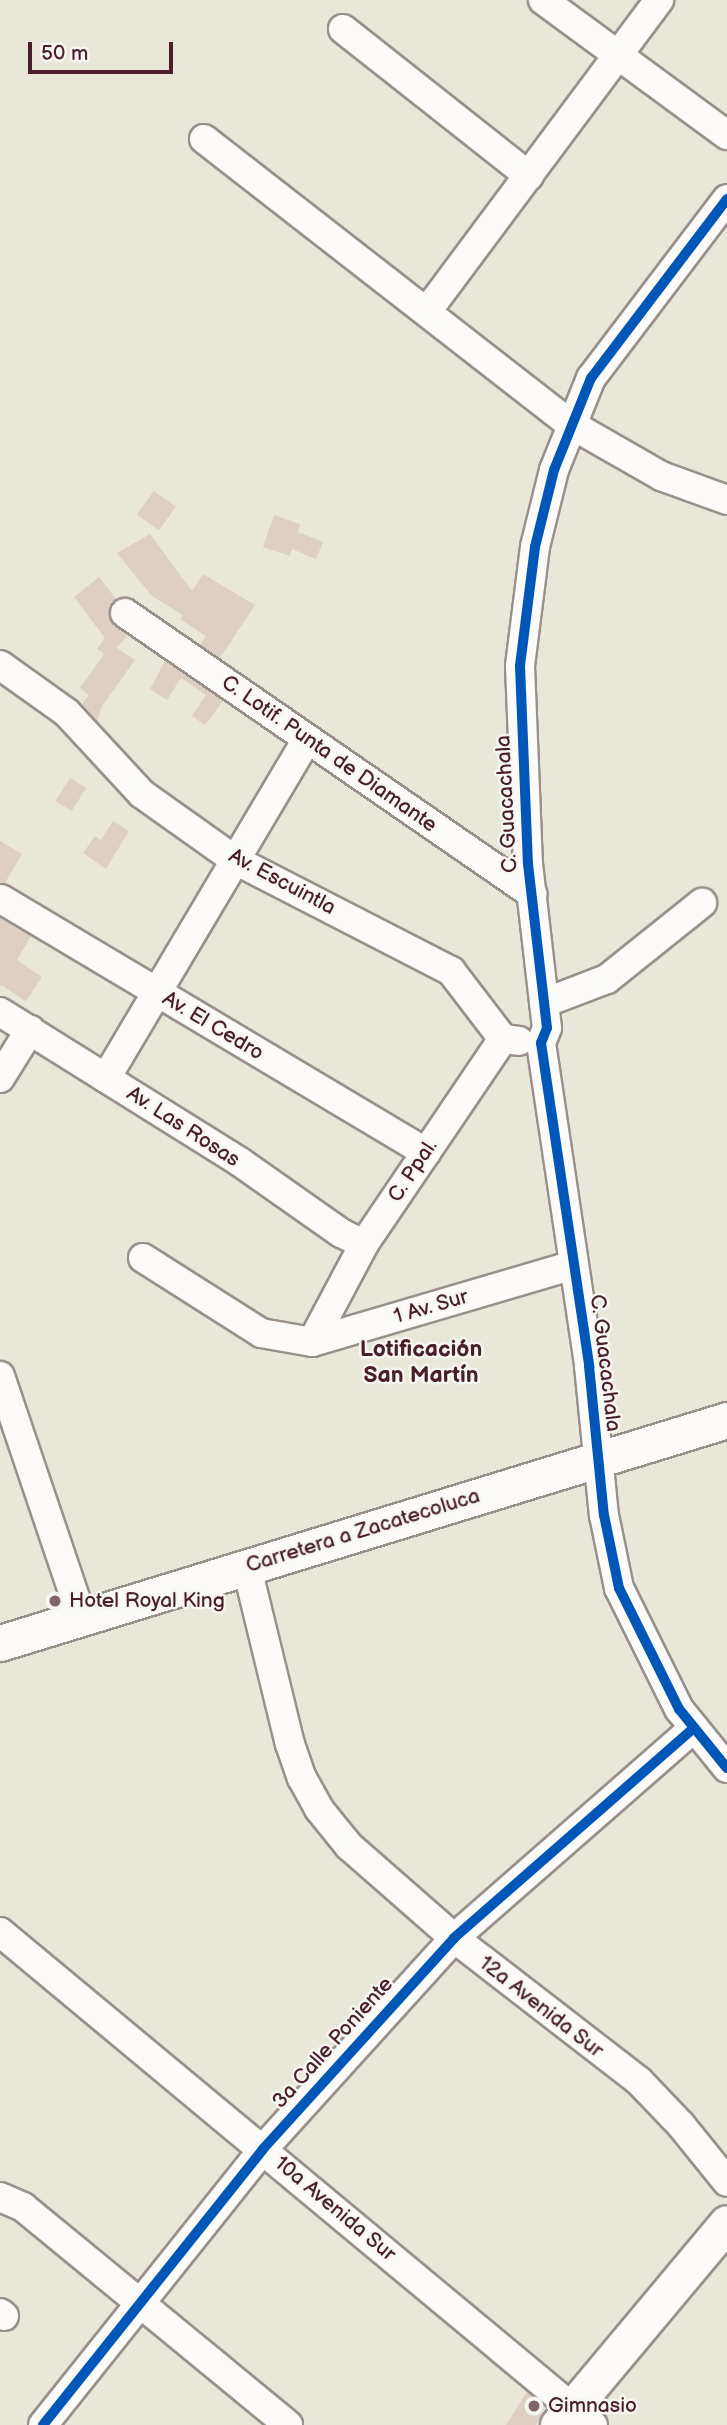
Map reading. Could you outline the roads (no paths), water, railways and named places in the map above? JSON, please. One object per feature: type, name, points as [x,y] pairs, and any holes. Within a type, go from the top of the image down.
[{"type":"main road","name":"Carretera a Zacatecoluca","points":[[0,1643],[727,1420]]},
{"type":"main road","points":[[574,2419],[727,2223]]},
{"type":"street","points":[[543,0],[727,135]]},
{"type":"street","points":[[428,310],[659,0]]},
{"type":"street","points":[[343,29],[529,176]]},
{"type":"street","points":[[204,139],[428,310],[572,425],[661,476],[727,500]]},
{"type":"street","name":"C. Guacachala","points":[[727,199],[591,378],[554,470],[535,547],[520,666],[532,894],[547,1028],[541,1043],[589,1366],[604,1516],[619,1588],[679,1709],[727,1768]]},
{"type":"street","name":"C. Lotif. Punta de Diamante","points":[[125,613],[532,894]]},
{"type":"street","name":"Av. Escuintla","points":[[0,665],[67,713],[142,794],[235,860],[451,971],[503,1039]]},
{"type":"street","points":[[106,1077],[307,739]]},
{"type":"street","name":"Av. El Cedro","points":[[1,899],[426,1152]]},
{"type":"street","points":[[544,1003],[607,979],[702,903]]},
{"type":"street","name":"Av. Las Rosas","points":[[0,1012],[240,1162],[289,1199],[363,1244]]},
{"type":"street","points":[[0,1078],[30,1030]]},
{"type":"street","points":[[503,1039],[541,1043]]},
{"type":"street","name":"C. Ppal.","points":[[312,1342],[363,1244],[503,1039]]},
{"type":"street","name":"1 Av. Sur","points":[[143,1258],[261,1333],[312,1342],[573,1265]]},
{"type":"street","points":[[0,1376],[82,1618]]},
{"type":"street","name":"12a Avenida Sur","points":[[247,1568],[302,1778],[319,1809],[349,1846],[454,1938],[639,2081],[681,2125],[727,2182]]},
{"type":"street","name":"3a Calle Poniente","points":[[43,2425],[263,2149],[454,1938],[694,1728]]},
{"type":"street","name":"10a Avenida Sur","points":[[0,1932],[263,2149],[574,2419]]},
{"type":"street","points":[[0,2197],[23,2207],[288,2425]]},
{"type":"place","name":"Hotel Royal King","points":[[55,1601]]},
{"type":"place","name":"Gimnasio","points":[[534,2406]]},
{"type":"district","name":"Lotificación San Martín","points":[[421,1362]]}]
